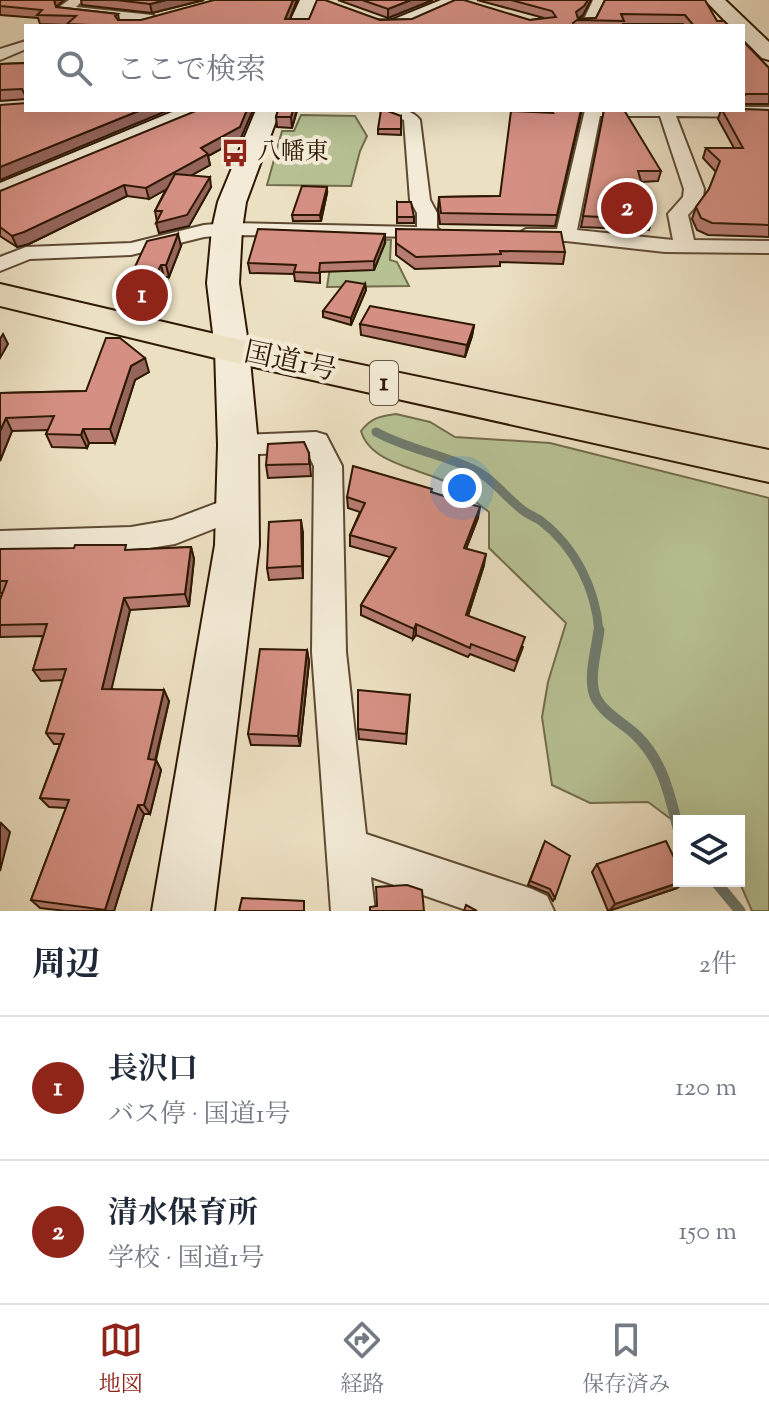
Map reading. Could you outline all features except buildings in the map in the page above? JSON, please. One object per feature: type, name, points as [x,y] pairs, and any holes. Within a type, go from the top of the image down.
[{"type":"highway","name":"国道1号","points":[[0,275],[230,340],[769,466]]},
{"type":"highway","name":"国道1号","points":[[0,295],[769,442]]},
{"type":"street","points":[[77,0],[64,10],[158,18],[135,24]]},
{"type":"street","points":[[299,24],[309,0]]},
{"type":"street","points":[[580,24],[590,20],[599,0]]},
{"type":"street","points":[[714,0],[739,24]]},
{"type":"street","points":[[392,24],[460,2]]},
{"type":"street","points":[[745,30],[769,54]]},
{"type":"street","points":[[0,56],[10,49],[24,46]]},
{"type":"street","points":[[0,193],[183,112]]},
{"type":"street","points":[[183,911],[233,574],[238,507],[238,445],[223,283],[227,229],[232,202],[267,112]]},
{"type":"street","points":[[394,112],[412,120],[420,200],[427,213],[427,233]]},
{"type":"street","points":[[566,235],[593,112]]},
{"type":"street","points":[[656,112],[769,112]]},
{"type":"street","points":[[667,114],[694,189],[693,198],[678,214],[685,247]]},
{"type":"street","points":[[0,265],[26,253],[131,249],[204,231],[227,229],[457,233]]},
{"type":"street","points":[[502,234],[566,235],[685,247],[769,247]]},
{"type":"street","points":[[238,445],[316,442],[328,466],[329,652],[353,911]]},
{"type":"street","points":[[0,543],[131,539],[175,532],[238,507]]},
{"type":"street","points":[[349,849],[532,911]]},
{"type":"green space","points":[[301,115],[355,116],[367,136],[351,186],[267,185],[282,131],[294,131]]},
{"type":"green space","points":[[356,238],[391,240],[390,260],[397,262],[409,286],[327,287],[331,261]]},
{"type":"green space","points":[[396,414],[430,422],[455,437],[550,443],[769,498],[769,911],[752,911],[742,887],[745,887],[745,815],[673,815],[673,821],[648,802],[590,803],[552,785],[542,717],[548,682],[566,623],[489,548],[489,512],[452,485],[387,459],[367,443],[361,431],[376,418]]},
{"type":"waterway","points":[[376,432],[480,472],[522,510],[553,531],[582,570],[593,600],[599,631]]},
{"type":"waterway","points":[[599,631],[592,674],[593,691],[600,704],[637,736],[654,757],[665,781],[674,815]]},
{"type":"waterway","points":[[720,887],[740,911]]},
{"type":"place","name":"八幡東","points":[[235,153]]},
{"type":"place","name":"清水保育所","points":[[627,208]]},
{"type":"place","name":"長沢口","points":[[142,295]]}]
